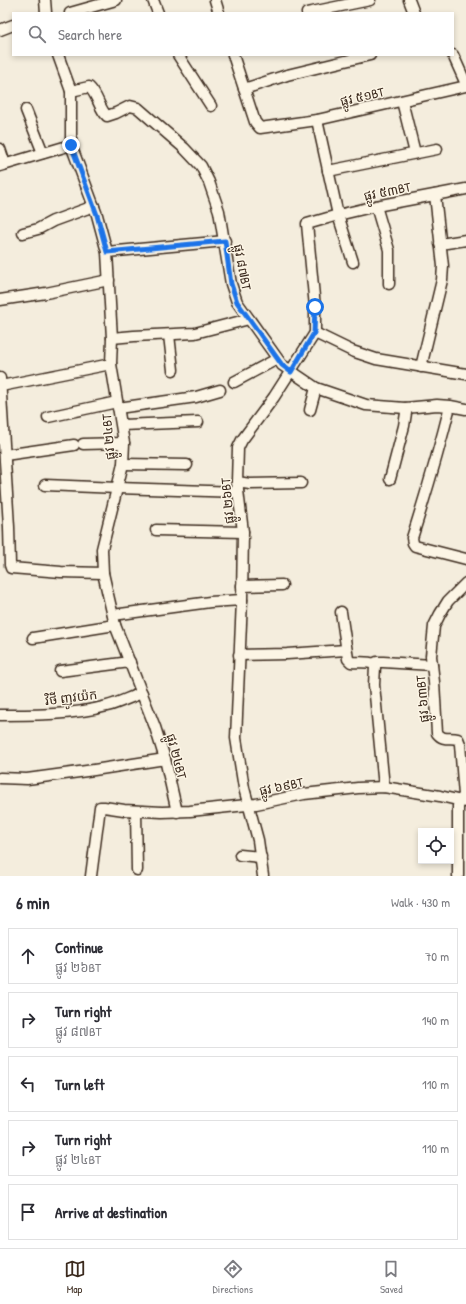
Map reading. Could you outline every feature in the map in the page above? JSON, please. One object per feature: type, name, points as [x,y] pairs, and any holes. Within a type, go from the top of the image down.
[{"type":"street","points":[[46,0],[46,12]]},
{"type":"street","points":[[74,12],[116,0]]},
{"type":"street","points":[[153,0],[158,12]]},
{"type":"street","points":[[215,0],[219,12]]},
{"type":"street","points":[[312,12],[370,0]]},
{"type":"street","points":[[409,0],[414,12]]},
{"type":"street","points":[[0,30],[12,25]]},
{"type":"street","name":"ផ្លូវ ២៤BT","points":[[58,56],[71,91],[71,145],[94,206],[104,236],[107,252],[112,338],[111,364],[124,443],[124,464],[102,549],[103,573],[112,615],[155,727],[165,759],[177,812]]},
{"type":"street","points":[[179,56],[211,106]]},
{"type":"street","points":[[233,56],[244,89],[287,75],[366,56]]},
{"type":"street","points":[[453,56],[466,85]]},
{"type":"street","name":"ផ្លូវ ៥១BT","points":[[244,89],[255,122],[258,126],[263,128],[317,120],[466,85]]},
{"type":"street","name":"ផ្លូវ ៨៧BT","points":[[71,91],[89,87],[98,100],[104,114],[107,116],[116,114],[130,106],[138,108],[184,148],[201,166],[209,182],[219,211],[231,284],[237,302],[282,365],[316,388],[366,405],[405,408],[437,405],[450,406],[466,410]]},
{"type":"street","points":[[402,101],[415,153]]},
{"type":"street","points":[[26,110],[44,153]]},
{"type":"street","points":[[317,120],[338,215],[352,262]]},
{"type":"street","points":[[0,149],[2,165],[71,145]]},
{"type":"street","points":[[328,170],[437,149]]},
{"type":"street","name":"ផ្លូវ ៥៣BT","points":[[314,222],[376,206],[466,190]]},
{"type":"street","points":[[420,367],[442,280],[443,266],[435,195]]},
{"type":"street","points":[[23,233],[35,230],[53,221],[94,206]]},
{"type":"street","points":[[376,206],[389,250],[390,284]]},
{"type":"street","name":"ផ្លូវ ២៦BT","points":[[263,876],[261,857],[244,788],[236,738],[242,600],[243,532],[238,487],[238,448],[242,440],[291,372],[314,333],[315,307],[307,224],[314,222]]},
{"type":"street","points":[[440,244],[466,240]]},
{"type":"street","points":[[107,252],[225,241]]},
{"type":"street","points":[[0,300],[46,293],[109,280]]},
{"type":"street","points":[[112,338],[195,333],[249,319]]},
{"type":"street","points":[[314,333],[352,351],[376,359],[466,374]]},
{"type":"street","points":[[169,335],[173,370]]},
{"type":"street","points":[[234,382],[277,359]]},
{"type":"street","points":[[103,573],[61,572],[11,568],[1,408],[1,382],[111,364]]},
{"type":"street","points":[[310,410],[316,388]]},
{"type":"street","points":[[48,417],[117,405],[196,397],[220,390]]},
{"type":"street","points":[[450,406],[433,474],[412,538],[412,544],[466,560]]},
{"type":"street","points":[[390,479],[404,426],[406,413],[405,408]]},
{"type":"street","points":[[122,425],[198,422]]},
{"type":"street","points":[[5,455],[79,445],[124,443]]},
{"type":"street","points":[[124,464],[187,465]]},
{"type":"street","points":[[45,485],[118,488],[238,487],[250,484],[300,483]]},
{"type":"street","points":[[156,530],[243,532]]},
{"type":"street","name":"ផ្លូវ ៦៣BT","points":[[458,876],[458,806],[463,802],[464,795],[460,744],[458,739],[444,739],[437,733],[431,656],[434,626],[448,601],[466,583]]},
{"type":"street","points":[[242,586],[282,585]]},
{"type":"street","points":[[112,615],[210,602],[242,600]]},
{"type":"street","points":[[341,612],[348,660],[351,662],[432,665]]},
{"type":"street","points":[[33,638],[116,625]]},
{"type":"street","points":[[239,655],[287,654],[346,650]]},
{"type":"street","points":[[60,671],[130,662]]},
{"type":"street","points":[[374,664],[374,685],[384,787]]},
{"type":"street","name":"វិថី ញូវយ៉ក","points":[[0,715],[54,713],[93,709],[118,703],[142,693]]},
{"type":"street","points":[[0,778],[26,779],[165,759]]},
{"type":"street","name":"ផ្លូវ ៦៩BT","points":[[91,876],[100,807],[136,811],[177,812],[249,806],[304,794],[358,788],[384,787],[440,796],[463,802]]},
{"type":"street","points":[[136,811],[137,870]]},
{"type":"street","points":[[240,855],[261,857]]},
{"type":"route","points":[[71,145],[97,215],[104,236],[107,252],[225,241],[231,284],[237,302],[282,365],[291,372],[314,333],[315,307]]}]
